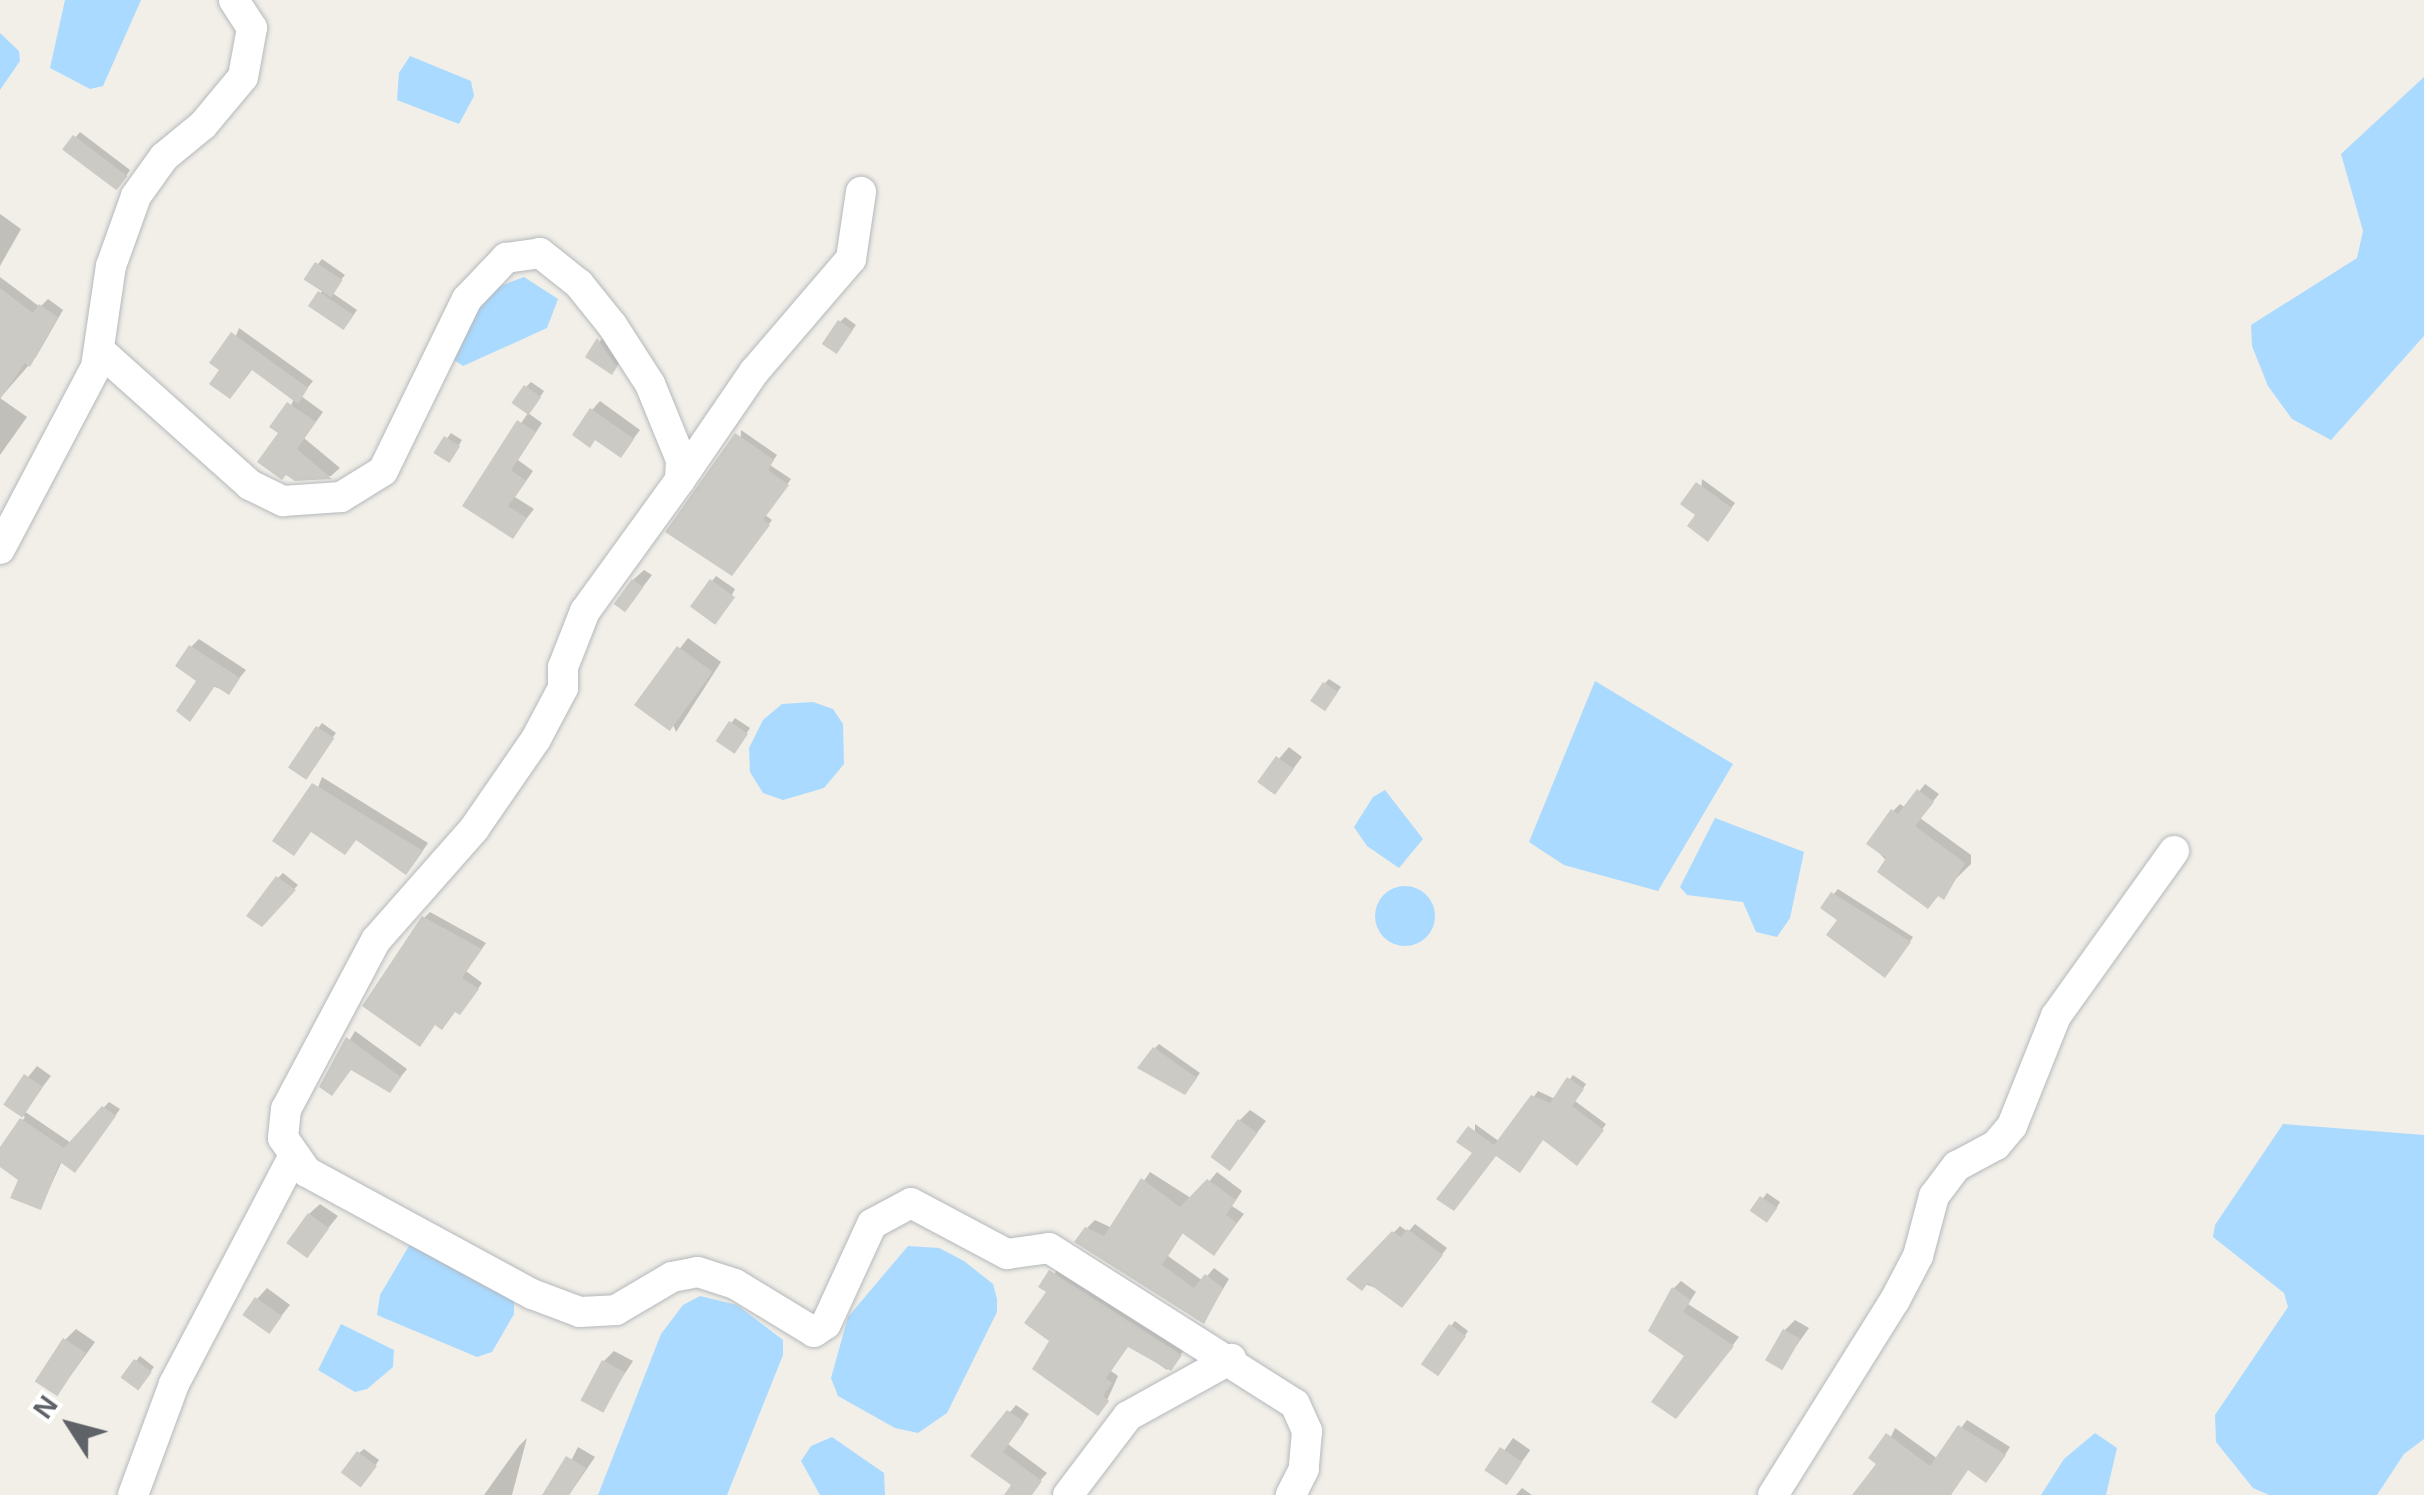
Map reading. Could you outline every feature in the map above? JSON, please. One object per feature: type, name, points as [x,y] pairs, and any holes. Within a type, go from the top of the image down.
[{"type":"street","points":[[0,549],[75,412],[99,350],[110,266],[136,196],[164,157],[203,125],[243,77],[252,28],[234,0]]},
{"type":"street","points":[[861,192],[851,259],[754,372],[585,611],[564,667],[564,688],[536,739],[474,829],[376,940],[286,1110],[284,1138],[293,1157],[321,1183],[532,1294],[580,1312],[616,1310],[672,1277],[698,1272],[735,1284],[814,1332],[826,1324],[872,1224],[911,1203],[1007,1254],[1050,1248],[1231,1359],[1294,1404],[1307,1431],[1304,1470],[1292,1495]]},
{"type":"street","points":[[99,350],[250,485],[284,501],[341,497],[383,472],[468,299],[506,258],[540,253],[579,284],[650,384],[681,460],[680,480]]},
{"type":"street","points":[[1773,1495],[1910,1270],[1934,1196],[1957,1166],[1996,1145],[2012,1126],[2056,1016],[2174,851]]},
{"type":"street","points":[[133,1495],[174,1384],[293,1157]]},
{"type":"street","points":[[1068,1495],[1128,1416],[1231,1359]]},
{"type":"water","points":[[65,0],[141,0],[103,86],[90,89],[50,68]]},
{"type":"water","points":[[0,33],[19,51],[20,61],[0,90]]},
{"type":"water","points":[[410,56],[471,81],[474,96],[459,124],[397,100],[399,73]]},
{"type":"water","points":[[2424,77],[2424,336],[2331,440],[2292,419],[2268,386],[2252,346],[2251,325],[2357,258],[2363,231],[2341,154]]},
{"type":"water","points":[[524,277],[558,299],[547,328],[463,366],[450,357],[462,319],[490,290]]},
{"type":"water","points":[[1595,681],[1733,764],[1658,891],[1564,865],[1529,842]]},
{"type":"water","points":[[813,702],[833,709],[843,724],[844,764],[824,788],[783,800],[763,793],[750,772],[749,748],[763,720],[782,704]]},
{"type":"water","points":[[1385,790],[1423,839],[1399,868],[1367,846],[1354,827],[1373,797]]},
{"type":"water","points":[[1715,818],[1804,852],[1790,918],[1777,937],[1756,932],[1743,902],[1687,895],[1680,887]]},
{"type":"water","points":[[1405,886],[1426,895],[1435,916],[1426,937],[1405,946],[1384,937],[1375,916],[1384,895]]},
{"type":"water","points":[[2283,1124],[2424,1135],[2424,1439],[2404,1454],[2377,1495],[2269,1495],[2253,1488],[2216,1442],[2215,1415],[2288,1307],[2284,1293],[2213,1237],[2215,1225]]},
{"type":"water","points":[[413,1239],[514,1301],[514,1314],[492,1352],[477,1357],[377,1315],[380,1295]]},
{"type":"water","points":[[908,1246],[939,1248],[964,1261],[993,1284],[997,1299],[997,1312],[947,1413],[918,1433],[895,1428],[838,1396],[831,1378],[848,1317]]},
{"type":"water","points":[[700,1296],[737,1305],[783,1340],[783,1355],[727,1495],[598,1495],[661,1334],[683,1305]]},
{"type":"water","points":[[341,1324],[394,1350],[393,1367],[367,1389],[355,1392],[318,1370]]},
{"type":"water","points":[[2095,1433],[2117,1448],[2106,1495],[2041,1495],[2064,1459]]},
{"type":"water","points":[[832,1437],[884,1473],[885,1495],[820,1495],[801,1461],[811,1446]]},
{"type":"building","points":[[73,135],[127,176],[116,190],[62,149]]},
{"type":"building","points":[[315,262],[343,280],[331,298],[304,280]]},
{"type":"building","points":[[0,288],[33,313],[39,304],[58,317],[30,367],[25,363],[0,399]]},
{"type":"building","points":[[318,291],[354,315],[344,330],[308,306]]},
{"type":"building","points":[[838,320],[853,330],[837,354],[822,344]]},
{"type":"building","points":[[231,332],[308,388],[298,404],[252,370],[230,399],[209,384],[219,370],[209,363]]},
{"type":"building","points":[[597,338],[617,367],[612,375],[585,357]]},
{"type":"building","points":[[524,385],[541,397],[529,415],[511,403]]},
{"type":"building","points":[[287,402],[316,422],[297,449],[332,479],[295,481],[286,475],[282,480],[257,462],[278,433],[269,427]]},
{"type":"building","points":[[590,408],[634,439],[621,458],[595,440],[590,448],[572,435]]},
{"type":"building","points":[[517,420],[536,432],[511,470],[526,481],[508,506],[527,518],[513,539],[462,506]]},
{"type":"building","points":[[735,433],[774,460],[768,470],[789,485],[763,520],[770,525],[732,576],[665,532]]},
{"type":"building","points":[[444,436],[460,446],[450,463],[433,453]]},
{"type":"building","points":[[1696,482],[1732,508],[1708,542],[1687,526],[1695,515],[1680,504]]},
{"type":"building","points":[[632,579],[643,587],[625,612],[614,604]]},
{"type":"building","points":[[710,579],[735,597],[715,625],[690,607]]},
{"type":"building","points":[[189,645],[240,678],[229,695],[215,686],[190,722],[176,711],[196,681],[175,666]]},
{"type":"building","points":[[677,646],[713,672],[670,731],[634,705]]},
{"type":"building","points":[[1323,682],[1338,692],[1325,711],[1310,701]]},
{"type":"building","points":[[729,721],[748,734],[735,754],[716,741]]},
{"type":"building","points":[[316,726],[334,738],[306,780],[288,767]]},
{"type":"building","points":[[1276,756],[1294,769],[1275,795],[1257,782]]},
{"type":"building","points":[[312,783],[423,851],[406,875],[356,840],[345,855],[311,832],[294,856],[272,841]]},
{"type":"building","points":[[1917,789],[1934,802],[1915,826],[1965,863],[1944,900],[1938,896],[1928,909],[1877,872],[1886,858],[1866,844],[1891,809],[1898,814]]},
{"type":"building","points":[[276,876],[296,890],[262,927],[246,916]]},
{"type":"building","points":[[1831,892],[1911,942],[1885,978],[1826,935],[1837,920],[1820,908]]},
{"type":"building","points":[[422,916],[482,949],[462,978],[479,989],[460,1015],[455,1012],[442,1030],[435,1025],[420,1047],[362,1006]]},
{"type":"building","points":[[346,1037],[401,1077],[390,1093],[351,1070],[332,1096],[319,1087]]},
{"type":"building","points":[[1153,1047],[1197,1078],[1185,1095],[1137,1068]]},
{"type":"building","points":[[24,1074],[43,1087],[22,1118],[3,1105]]},
{"type":"building","points":[[1567,1077],[1584,1089],[1572,1106],[1604,1130],[1577,1166],[1543,1140],[1520,1173],[1496,1156],[1454,1211],[1436,1199],[1472,1153],[1456,1142],[1468,1126],[1494,1145],[1531,1095],[1550,1103]]},
{"type":"building","points":[[102,1106],[116,1116],[75,1173],[60,1162],[41,1210],[10,1198],[18,1180],[0,1167],[0,1147],[20,1118],[64,1148]]},
{"type":"building","points":[[1238,1119],[1257,1133],[1230,1171],[1210,1157]]},
{"type":"building","points":[[1141,1178],[1180,1207],[1207,1179],[1236,1200],[1226,1215],[1237,1223],[1214,1256],[1182,1233],[1162,1265],[1194,1288],[1205,1274],[1223,1288],[1204,1324],[1074,1242],[1085,1227],[1104,1236]]},
{"type":"building","points":[[1760,1196],[1777,1208],[1767,1223],[1750,1211]]},
{"type":"building","points":[[308,1213],[329,1228],[307,1258],[286,1243]]},
{"type":"building","points":[[1407,1229],[1443,1255],[1402,1308],[1368,1283],[1362,1291],[1346,1279],[1392,1231],[1401,1237]]},
{"type":"building","points":[[1049,1270],[1182,1355],[1171,1371],[1128,1347],[1106,1378],[1112,1383],[1103,1396],[1109,1401],[1098,1416],[1032,1369],[1049,1341],[1024,1323],[1046,1292],[1038,1287]]},
{"type":"building","points":[[1672,1287],[1691,1300],[1683,1312],[1734,1346],[1676,1419],[1651,1402],[1684,1356],[1648,1331]]},
{"type":"building","points":[[255,1297],[282,1316],[269,1334],[242,1315]]},
{"type":"building","points":[[1449,1324],[1466,1336],[1438,1376],[1421,1364]]},
{"type":"building","points":[[1783,1329],[1800,1339],[1782,1370],[1765,1360]]},
{"type":"building","points":[[63,1338],[86,1353],[57,1396],[35,1382]]},
{"type":"building","points":[[134,1359],[152,1372],[138,1391],[120,1378]]},
{"type":"building","points":[[602,1360],[625,1372],[603,1413],[580,1401]]},
{"type":"building","points":[[1007,1410],[1024,1422],[1003,1452],[1042,1481],[1032,1495],[1004,1495],[1011,1485],[970,1456]]},
{"type":"building","points":[[1958,1425],[2006,1455],[1986,1483],[1968,1470],[1951,1495],[1852,1495],[1876,1464],[1868,1458],[1886,1433],[1930,1466]]},
{"type":"building","points":[[1500,1447],[1522,1462],[1507,1485],[1484,1470]]},
{"type":"building","points":[[357,1451],[377,1466],[361,1488],[341,1473]]},
{"type":"building","points":[[566,1456],[586,1468],[569,1495],[542,1495]]}]
